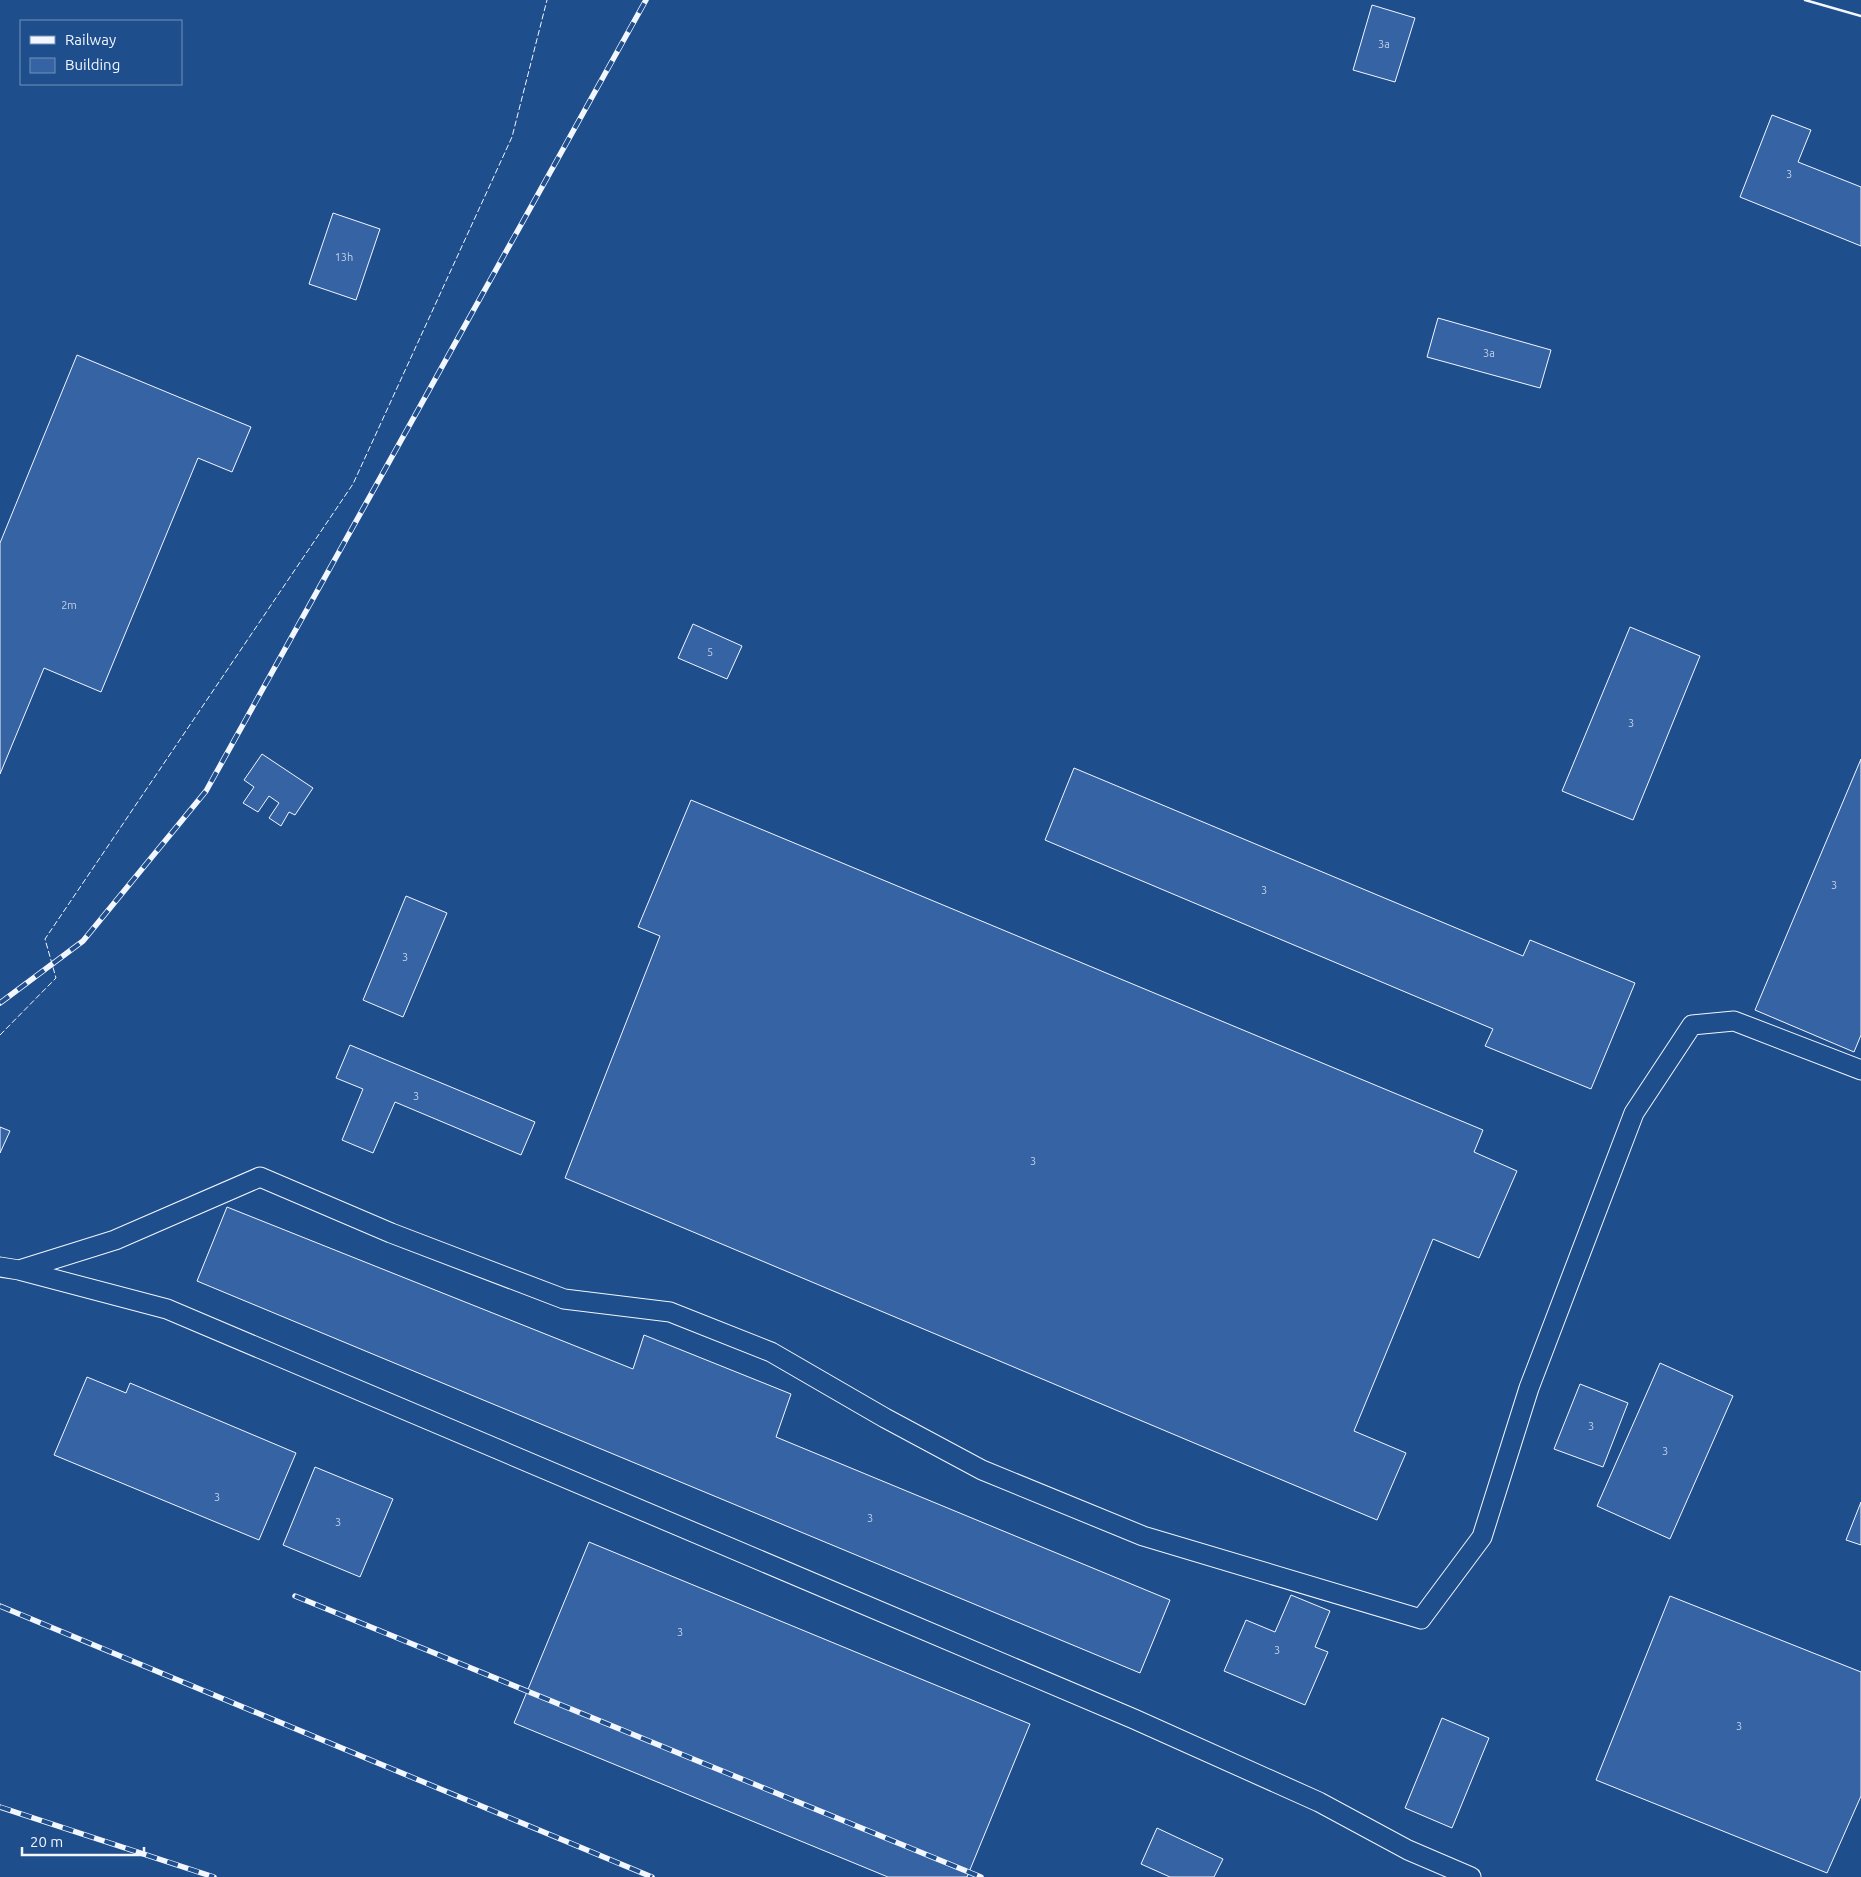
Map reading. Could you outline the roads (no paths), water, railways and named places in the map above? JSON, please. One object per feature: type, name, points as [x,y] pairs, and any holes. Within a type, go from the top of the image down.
[{"type":"lane","points":[[19,1270],[115,1240],[260,1177],[391,1233],[564,1299],[670,1312],[771,1352],[982,1470],[1143,1536],[1421,1619],[1482,1537],[1529,1388],[1585,1236],[1634,1113],[1692,1025],[1734,1021],[1861,1070]]},
{"type":"lane","points":[[0,1267],[19,1270],[176,1313],[1134,1719],[1319,1802],[1408,1850],[1471,1877]]},
{"type":"railway","points":[[0,1003],[83,941],[206,791],[646,0]]},
{"type":"railway","points":[[295,1596],[981,1877]]},
{"type":"railway","points":[[0,1606],[652,1877]]},
{"type":"railway","points":[[0,1807],[214,1877]]}]
